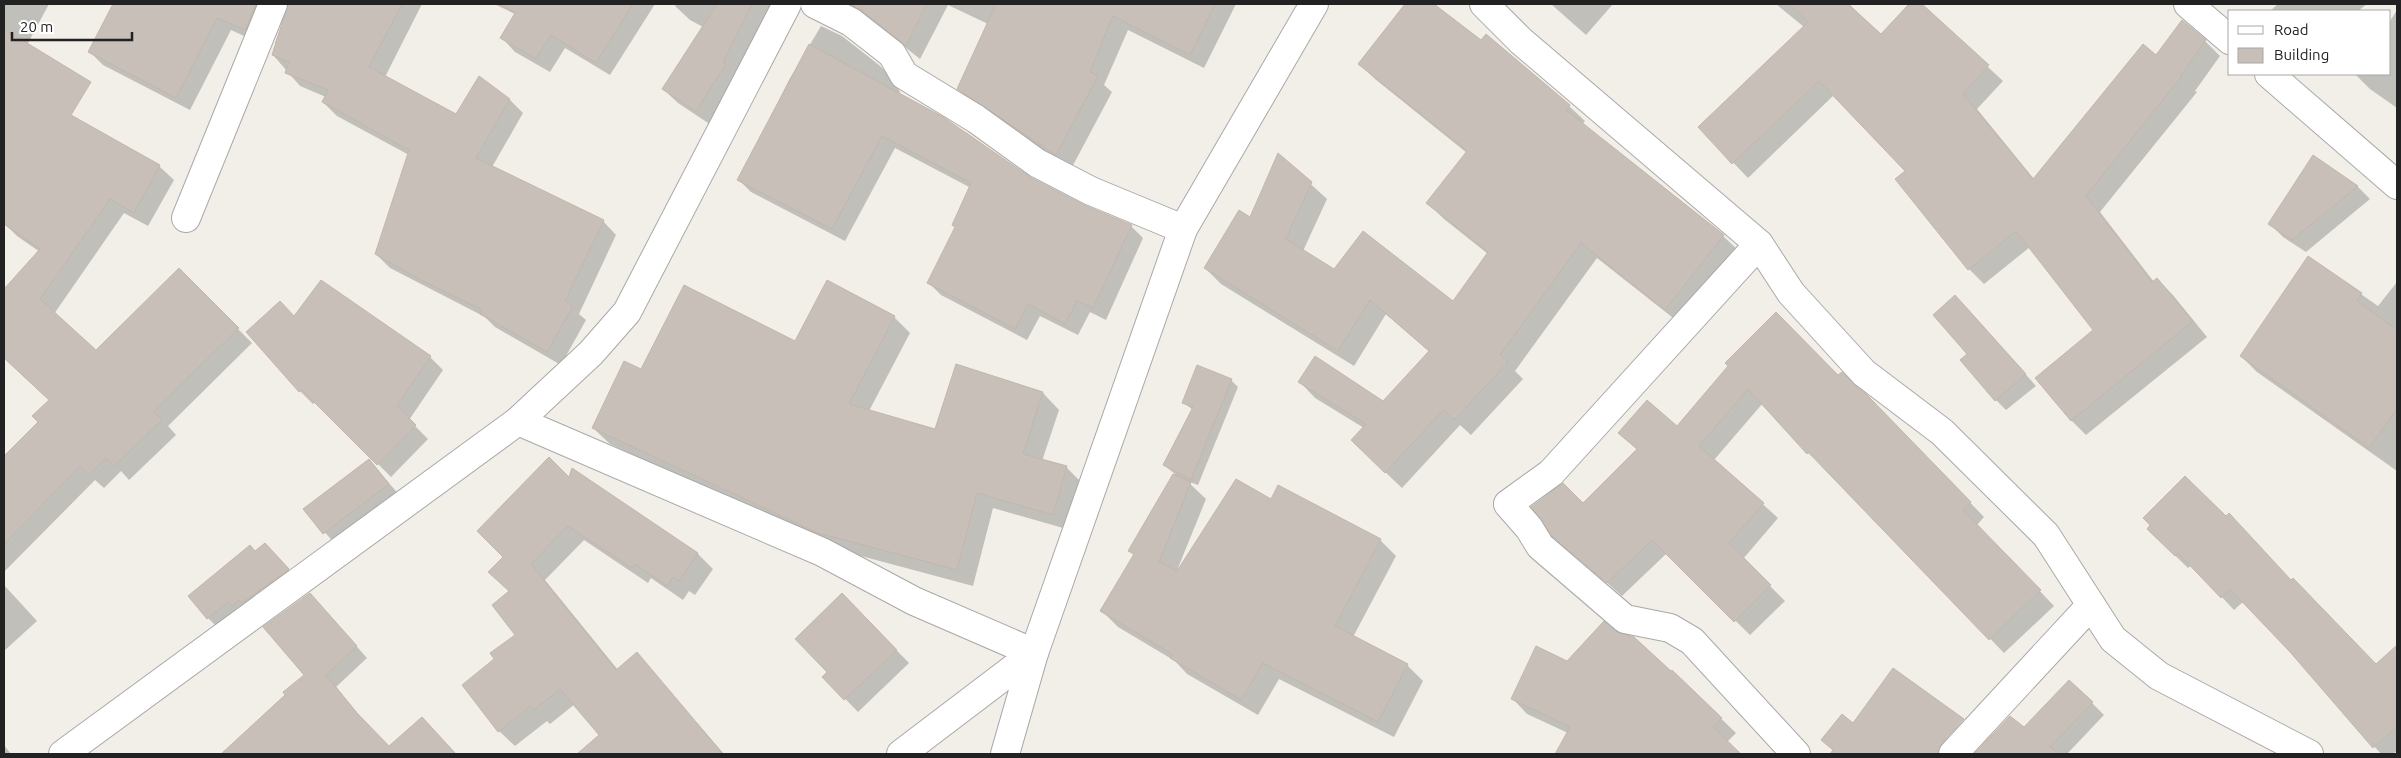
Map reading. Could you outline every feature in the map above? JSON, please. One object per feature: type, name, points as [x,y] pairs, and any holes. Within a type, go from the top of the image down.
[{"type":"street","points":[[186,218],[273,4]]},
{"type":"street","points":[[63,754],[518,421],[591,353],[627,312],[787,4]]},
{"type":"street","points":[[814,4],[851,22],[892,54],[904,75],[976,119],[1037,164],[1092,191],[1183,229]]},
{"type":"street","points":[[1012,752],[1034,653],[1183,229],[1314,4]]},
{"type":"street","points":[[1484,4],[1521,41],[1759,244],[1791,293],[1864,373],[1942,432],[2046,535],[2113,639],[2159,676],[2309,754]]},
{"type":"street","points":[[2188,4],[2228,38]]},
{"type":"street","points":[[2270,75],[2397,185]]},
{"type":"street","points":[[1759,244],[1551,472],[1508,504],[1529,528],[1540,546],[1625,619],[1670,628],[1692,641],[1796,754]]},
{"type":"street","points":[[518,421],[822,552],[914,601],[1034,653]]},
{"type":"street","points":[[1952,754],[2091,605]]},
{"type":"street","points":[[901,754],[1034,653]]},
{"type":"building","points":[[113,4],[256,4],[245,30],[217,18],[176,98],[88,52]]},
{"type":"building","points":[[288,4],[402,4],[369,67],[456,114],[479,76],[510,99],[476,158],[604,220],[565,301],[573,306],[547,352],[480,314],[482,310],[419,279],[375,254],[409,150],[322,102],[328,90],[285,73],[289,62],[272,55]]},
{"type":"building","points":[[500,4],[633,4],[596,63],[551,35],[536,59],[500,38],[515,13]]},
{"type":"building","points":[[717,4],[752,4],[723,62],[726,64],[696,111],[662,89]]},
{"type":"building","points":[[849,4],[927,4],[906,46],[861,10]]},
{"type":"building","points":[[996,4],[1215,4],[1190,55],[1113,16],[1090,72],[1098,76],[1056,155],[957,89]]},
{"type":"building","points":[[1405,4],[1434,4],[1481,40],[1486,34],[1570,105],[1566,110],[1724,235],[1665,310],[1581,243],[1500,355],[1508,362],[1454,420],[1443,410],[1385,473],[1351,440],[1366,424],[1298,382],[1315,356],[1383,401],[1429,351],[1370,300],[1338,351],[1204,268],[1239,210],[1250,217],[1278,153],[1312,182],[1286,239],[1334,269],[1363,231],[1453,301],[1488,252],[1426,203],[1467,151],[1358,64]]},
{"type":"building","points":[[1789,4],[1848,4],[1881,34],[1909,4],[1922,4],[1989,65],[1963,94],[2033,179],[2143,44],[2156,55],[2182,20],[2206,40],[2182,76],[2086,196],[2152,282],[2157,278],[2193,321],[2071,421],[2035,378],[2093,330],[2016,231],[1968,270],[1895,179],[1905,171],[1819,81],[1732,164],[1698,127],[1808,22]]},
{"type":"building","points":[[4,29],[91,82],[71,115],[160,165],[134,213],[110,199],[40,299],[96,350],[179,268],[239,328],[154,411],[162,420],[114,466],[106,458],[89,475],[80,466],[4,544],[4,456],[38,422],[32,416],[49,400],[4,358],[4,289],[40,249],[4,224]]},
{"type":"building","points":[[809,44],[943,117],[1030,177],[1084,205],[1132,225],[1093,308],[1077,301],[1065,324],[1028,304],[1015,329],[927,283],[955,227],[952,225],[971,183],[882,136],[832,229],[737,180]]},
{"type":"building","points":[[2313,155],[2358,186],[2292,240],[2268,224]]},
{"type":"building","points":[[2308,256],[2362,293],[2357,301],[2397,330],[2397,409],[2369,448],[2240,356]]},
{"type":"building","points":[[321,280],[431,356],[397,406],[416,425],[377,465],[302,390],[299,392],[246,332],[280,301],[294,316]]},
{"type":"building","points":[[827,280],[895,316],[849,404],[935,429],[956,364],[1043,392],[1023,454],[1067,466],[1053,515],[977,493],[957,570],[818,533],[592,428],[624,361],[641,369],[684,285],[795,341]]},
{"type":"building","points":[[1955,295],[2026,374],[1995,401],[1960,360],[1967,354],[1933,315]]},
{"type":"building","points":[[1776,312],[1838,375],[1842,372],[1867,395],[1971,502],[1963,510],[2041,590],[1989,640],[1808,452],[1807,454],[1748,389],[1699,446],[1764,503],[1729,543],[1771,585],[1734,622],[1652,540],[1607,583],[1552,536],[1531,507],[1563,483],[1583,503],[1637,449],[1618,433],[1647,400],[1677,426],[1728,366],[1725,363]]},
{"type":"building","points":[[1197,365],[1232,379],[1191,480],[1163,465],[1193,407],[1182,403]]},
{"type":"building","points":[[549,457],[569,477],[572,468],[698,553],[679,581],[673,577],[667,586],[635,564],[632,568],[568,526],[531,564],[616,670],[637,652],[723,754],[577,754],[599,735],[560,689],[534,710],[531,706],[498,732],[462,685],[494,659],[490,653],[515,635],[492,605],[509,591],[488,572],[503,557],[477,531]]},
{"type":"building","points":[[369,459],[389,484],[323,534],[303,509]]},
{"type":"building","points":[[1173,474],[1191,482],[1159,562],[1177,571],[1236,479],[1271,499],[1278,485],[1381,539],[1335,626],[1408,664],[1378,722],[1263,663],[1241,700],[1170,658],[1172,654],[1100,611],[1134,554],[1128,551]]},
{"type":"building","points":[[2185,476],[2226,516],[2229,513],[2291,580],[2293,578],[2376,664],[2397,645],[2397,727],[2373,748],[2290,652],[2230,589],[2221,598],[2178,553],[2175,556],[2147,529],[2150,525],[2143,518]]},
{"type":"building","points":[[265,543],[289,569],[242,603],[239,600],[232,606],[228,602],[207,619],[188,596],[250,545],[255,551]]},
{"type":"building","points":[[310,593],[357,646],[326,675],[357,713],[389,746],[422,717],[456,754],[221,754],[285,695],[283,692],[304,675],[263,627]]},
{"type":"building","points":[[842,593],[897,650],[844,700],[822,677],[827,672],[795,639]]},
{"type":"building","points":[[1604,621],[1615,631],[1634,637],[1722,718],[1713,727],[1741,754],[1555,754],[1570,727],[1511,699],[1536,646],[1567,661]]},
{"type":"building","points":[[1893,668],[1964,719],[1942,743],[1938,754],[1830,754],[1833,750],[1821,740],[1842,714],[1853,723]]},
{"type":"building","points":[[2069,680],[2093,702],[2050,747],[2060,754],[1974,754],[2010,716],[2024,727]]}]
